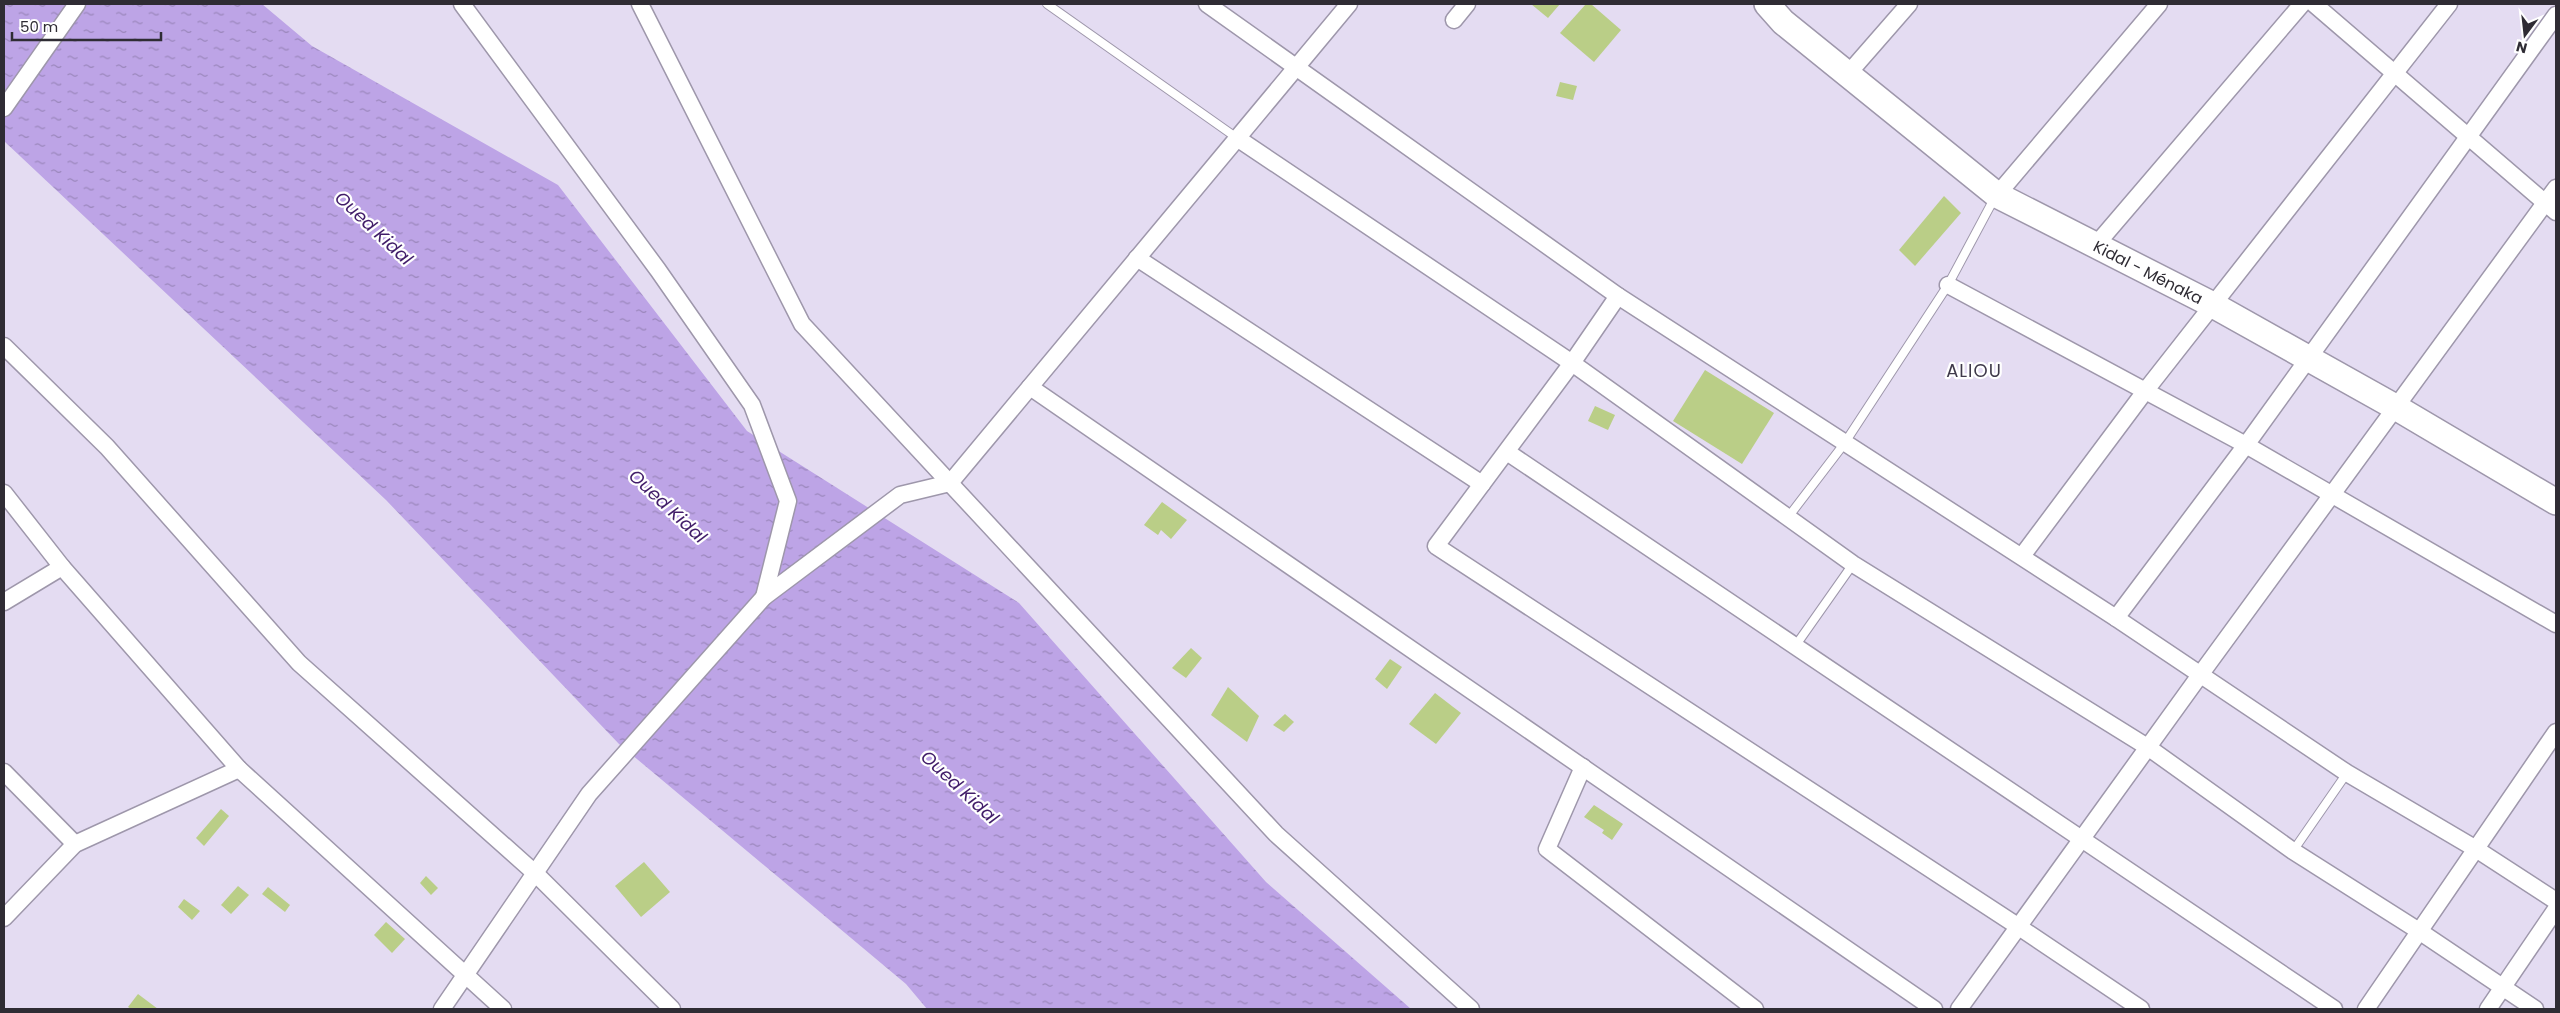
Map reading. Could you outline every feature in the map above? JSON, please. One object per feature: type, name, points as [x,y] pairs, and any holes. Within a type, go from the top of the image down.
[{"type":"main road","name":"Kidal - Ménaka","points":[[1768,4],[1783,22],[1997,195],[2213,305],[2397,408],[2556,502]]},
{"type":"street","points":[[4,108],[76,4]]},
{"type":"street","points":[[462,4],[658,270],[752,405],[788,501],[764,597]]},
{"type":"street","points":[[640,4],[802,324],[1276,834],[1471,1009]]},
{"type":"street","points":[[1207,4],[1618,296],[1844,444],[2022,556],[2348,773],[2476,849],[2556,901]]},
{"type":"street","points":[[442,1009],[466,977],[589,794],[764,597],[900,495],[950,483],[1349,4]]},
{"type":"street","points":[[1454,20],[1467,4]]},
{"type":"street","points":[[1847,75],[1909,4]]},
{"type":"street","points":[[1997,195],[2159,4]]},
{"type":"street","points":[[2095,246],[2302,4]]},
{"type":"street","points":[[2314,4],[2551,208]]},
{"type":"street","points":[[2022,556],[2146,390],[2449,4]]},
{"type":"street","points":[[2116,618],[2246,445],[2556,15]]},
{"type":"street","points":[[1237,138],[1572,363],[1789,516],[1853,564],[2149,748],[2293,852],[2419,931],[2535,1009]]},
{"type":"street","points":[[1959,1009],[2200,675],[2397,408],[2551,208],[2556,188]]},
{"type":"street","points":[[1137,258],[1482,484]]},
{"type":"street","points":[[1948,285],[2146,390],[2334,494],[2556,624]]},
{"type":"street","points":[[1618,296],[1572,363],[1436,546],[2020,927],[2141,1009]]},
{"type":"street","points":[[4,346],[107,446],[299,663],[536,874],[672,1009]]},
{"type":"street","points":[[1030,387],[1934,1009]]},
{"type":"street","points":[[1507,452],[2334,1009]]},
{"type":"street","points":[[4,493],[62,568],[239,769],[503,1009]]},
{"type":"street","points":[[4,602],[62,568]]},
{"type":"street","points":[[2366,1009],[2556,732]]},
{"type":"street","points":[[1583,767],[1547,849],[1755,1009]]},
{"type":"street","points":[[4,918],[75,844],[239,769]]},
{"type":"street","points":[[4,772],[75,844]]},
{"type":"street","points":[[2488,1009],[2556,909]]},
{"type":"lane","points":[[1047,4],[1237,138]]},
{"type":"lane","points":[[1789,516],[1844,444],[1948,285],[1997,195]]},
{"type":"lane","points":[[1796,645],[1853,564]]},
{"type":"lane","points":[[2293,852],[2348,773]]},
{"type":"water","name":"Oued Kidal","points":[[4,4],[262,4],[312,46],[558,185],[747,431],[1019,603],[1266,882],[1411,1009],[927,1009],[906,984],[619,744],[386,500],[4,141]]},
{"type":"building","points":[[1531,4],[1560,4],[1548,18]]},
{"type":"building","points":[[1586,4],[1591,4],[1621,30],[1594,62],[1560,33]]},
{"type":"building","points":[[1560,82],[1577,86],[1573,100],[1556,96]]},
{"type":"building","points":[[1944,196],[1961,213],[1915,266],[1899,250]]},
{"type":"building","points":[[1705,370],[1774,413],[1742,464],[1673,421]]},
{"type":"building","points":[[1595,406],[1615,415],[1608,430],[1588,421]]},
{"type":"building","points":[[1162,502],[1187,520],[1171,539],[1161,530],[1158,535],[1144,525]]},
{"type":"building","points":[[1191,648],[1202,658],[1186,678],[1172,668]]},
{"type":"building","points":[[1390,659],[1402,667],[1387,689],[1375,679]]},
{"type":"building","points":[[1228,687],[1259,716],[1247,742],[1211,715]]},
{"type":"building","points":[[1435,693],[1461,713],[1436,744],[1409,724]]},
{"type":"building","points":[[1285,714],[1294,722],[1284,732],[1273,725]]},
{"type":"building","points":[[1594,805],[1623,824],[1612,840],[1602,833],[1604,830],[1584,817]]},
{"type":"building","points":[[221,809],[229,816],[204,846],[196,838]]},
{"type":"building","points":[[644,862],[670,892],[641,917],[615,886]]},
{"type":"building","points":[[426,876],[438,888],[431,895],[420,883]]},
{"type":"building","points":[[238,886],[249,895],[231,914],[221,905]]},
{"type":"building","points":[[268,887],[290,905],[285,912],[262,894]]},
{"type":"building","points":[[184,899],[200,911],[192,920],[178,907]]},
{"type":"building","points":[[386,922],[405,939],[392,953],[374,935]]},
{"type":"building","points":[[138,994],[158,1009],[131,1009],[128,1007]]},
{"type":"district","name":"ALIOU","points":[[1974,370]]}]
